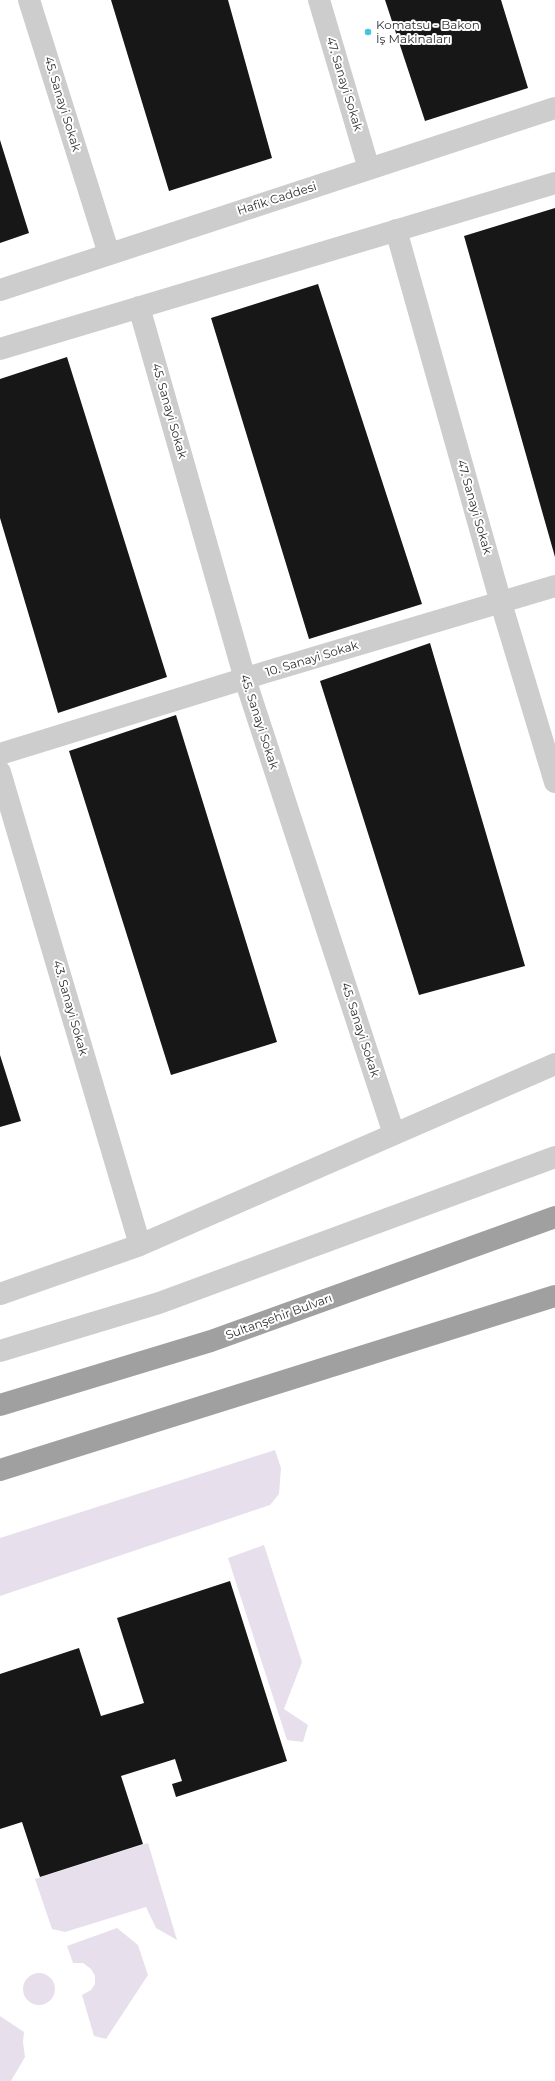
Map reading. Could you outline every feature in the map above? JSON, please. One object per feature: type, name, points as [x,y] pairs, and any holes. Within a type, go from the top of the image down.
[{"type":"highway","name":"Sultanşehir Bulvarı","points":[[0,1405],[211,1342],[555,1217]]},
{"type":"highway","points":[[0,1470],[555,1296]]},
{"type":"street","name":"45. Sanayi Sokak","points":[[29,0],[109,254]]},
{"type":"street","name":"47. Sanayi Sokak","points":[[319,0],[369,169]]},
{"type":"street","name":"Hafik Caddesi","points":[[0,290],[555,108]]},
{"type":"street","points":[[0,349],[555,183]]},
{"type":"street","name":"47. Sanayi Sokak","points":[[396,230],[501,603],[555,782]]},
{"type":"street","name":"45. Sanayi Sokak","points":[[139,307],[244,679],[394,1134]]},
{"type":"street","name":"10. Sanayi Sokak","points":[[0,754],[555,586]]},
{"type":"street","name":"43. Sanayi Sokak","points":[[0,772],[140,1245]]},
{"type":"street","points":[[0,1294],[140,1245],[555,1064]]},
{"type":"street","points":[[0,1351],[159,1303],[555,1157]]},
{"type":"shaded area","points":[[275,1450],[281,1468],[279,1494],[270,1505],[0,1596],[0,1538]]},
{"type":"shaded area","points":[[264,1545],[302,1662],[284,1709],[308,1725],[303,1742],[287,1740],[228,1558]]},
{"type":"shaded area","points":[[148,1843],[177,1940],[156,1928],[146,1907],[65,1932],[52,1929],[35,1879]]},
{"type":"shaded area","points":[[117,1928],[138,1945],[148,1975],[106,2039],[94,2036],[82,1995],[91,1990],[95,1984],[95,1976],[91,1969],[83,1963],[73,1963],[67,1946]]},
{"type":"shaded area","points":[[42,1973],[48,1975],[53,1980],[55,1989],[53,1998],[48,2003],[36,2005],[30,2003],[25,1998],[23,1986],[25,1980],[30,1975]]},
{"type":"shaded area","points":[[0,2016],[24,2032],[23,2042],[25,2057],[11,2081],[0,2081]]},
{"type":"building","points":[[111,0],[228,0],[272,158],[169,191]]},
{"type":"building","points":[[385,0],[501,0],[528,88],[425,121]]},
{"type":"building","points":[[0,140],[29,233],[0,243]]},
{"type":"building","points":[[555,208],[555,557],[464,236]]},
{"type":"building","points":[[318,284],[422,604],[309,639],[211,318]]},
{"type":"building","points":[[67,357],[167,677],[58,713],[0,518],[0,379]]},
{"type":"building","points":[[430,643],[525,966],[419,995],[320,681]]},
{"type":"building","points":[[176,715],[277,1042],[171,1075],[69,751]]},
{"type":"building","points":[[0,1055],[21,1121],[0,1127]]},
{"type":"building","points":[[230,1581],[287,1761],[176,1797],[172,1784],[182,1781],[175,1759],[121,1776],[143,1844],[40,1877],[22,1822],[0,1829],[0,1674],[79,1648],[101,1716],[144,1703],[117,1618]]},
{"type":"place","name":"Komatsu - Bakon İş Makinaları","points":[[368,32]]}]
